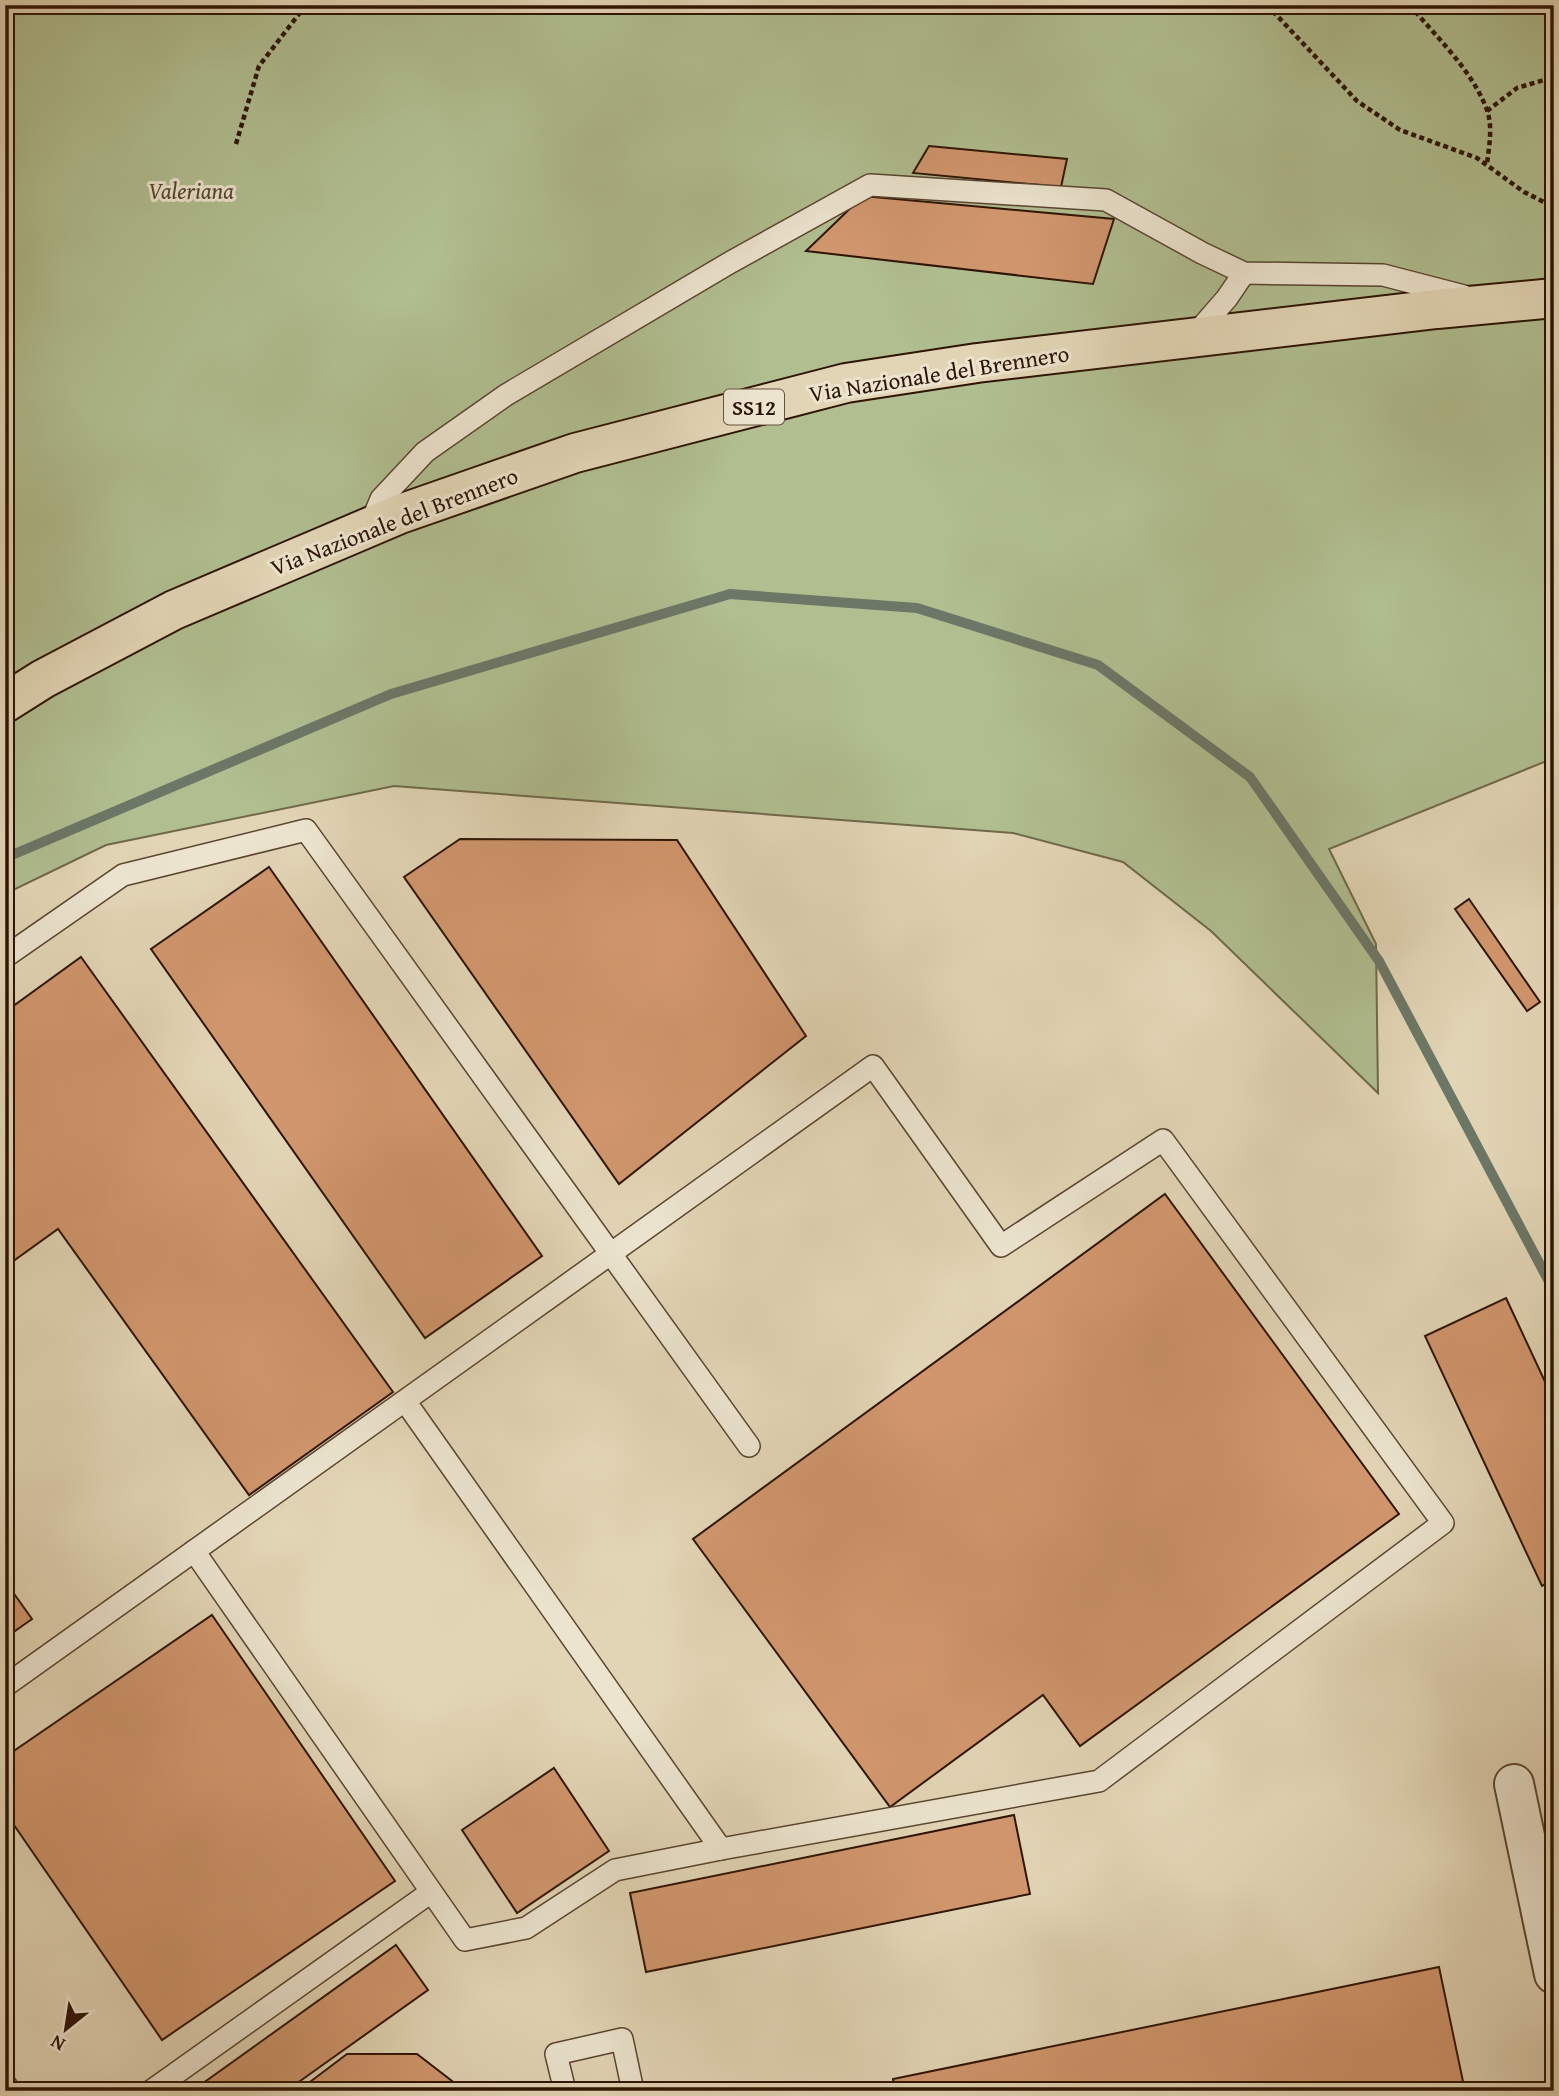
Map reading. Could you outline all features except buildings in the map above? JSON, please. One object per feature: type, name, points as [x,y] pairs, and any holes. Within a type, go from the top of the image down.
[{"type":"main road","name":"Via Nazionale del Brennero","points":[[5,703],[43,679],[174,610],[400,514],[575,453],[846,383],[977,363],[1192,337],[1554,299]]},
{"type":"street","points":[[1514,1784],[1554,1974]]},
{"type":"lane","points":[[369,528],[381,499],[425,452],[506,395],[731,262],[870,185],[1106,200],[1244,273],[1383,275],[1493,304]]},
{"type":"lane","points":[[1192,337],[1227,298],[1244,273]]},
{"type":"lane","points":[[5,957],[123,875],[306,830],[749,1446]]},
{"type":"lane","points":[[5,1686],[194,1551],[405,1401],[873,1066],[1001,1246],[1163,1140],[1443,1523],[1099,1781],[615,1870],[526,1928],[465,1940],[194,1551]]},
{"type":"lane","points":[[405,1401],[721,1849]]},
{"type":"lane","points":[[151,2091],[431,1892]]},
{"type":"lane","points":[[565,2091],[556,2054],[622,2039],[633,2091]]},
{"type":"lane","points":[[5,2084],[10,2091]]},
{"type":"path","points":[[236,144],[259,66],[306,5]]},
{"type":"path","points":[[1267,5],[1357,101],[1401,130],[1478,158],[1524,192],[1554,207]]},
{"type":"path","points":[[1410,5],[1463,69],[1487,111],[1491,135],[1486,164]]},
{"type":"path","points":[[1487,111],[1517,88],[1554,77]]},
{"type":"green space","name":"Valeriana","points":[[5,5],[1554,5],[1554,758],[1329,849],[1376,944],[1378,1093],[1211,931],[1123,862],[1013,833],[394,786],[106,845],[5,894]]},
{"type":"waterway","points":[[5,858],[391,694],[730,594],[917,608],[1098,665],[1250,777],[1379,961],[1554,1291]]}]
